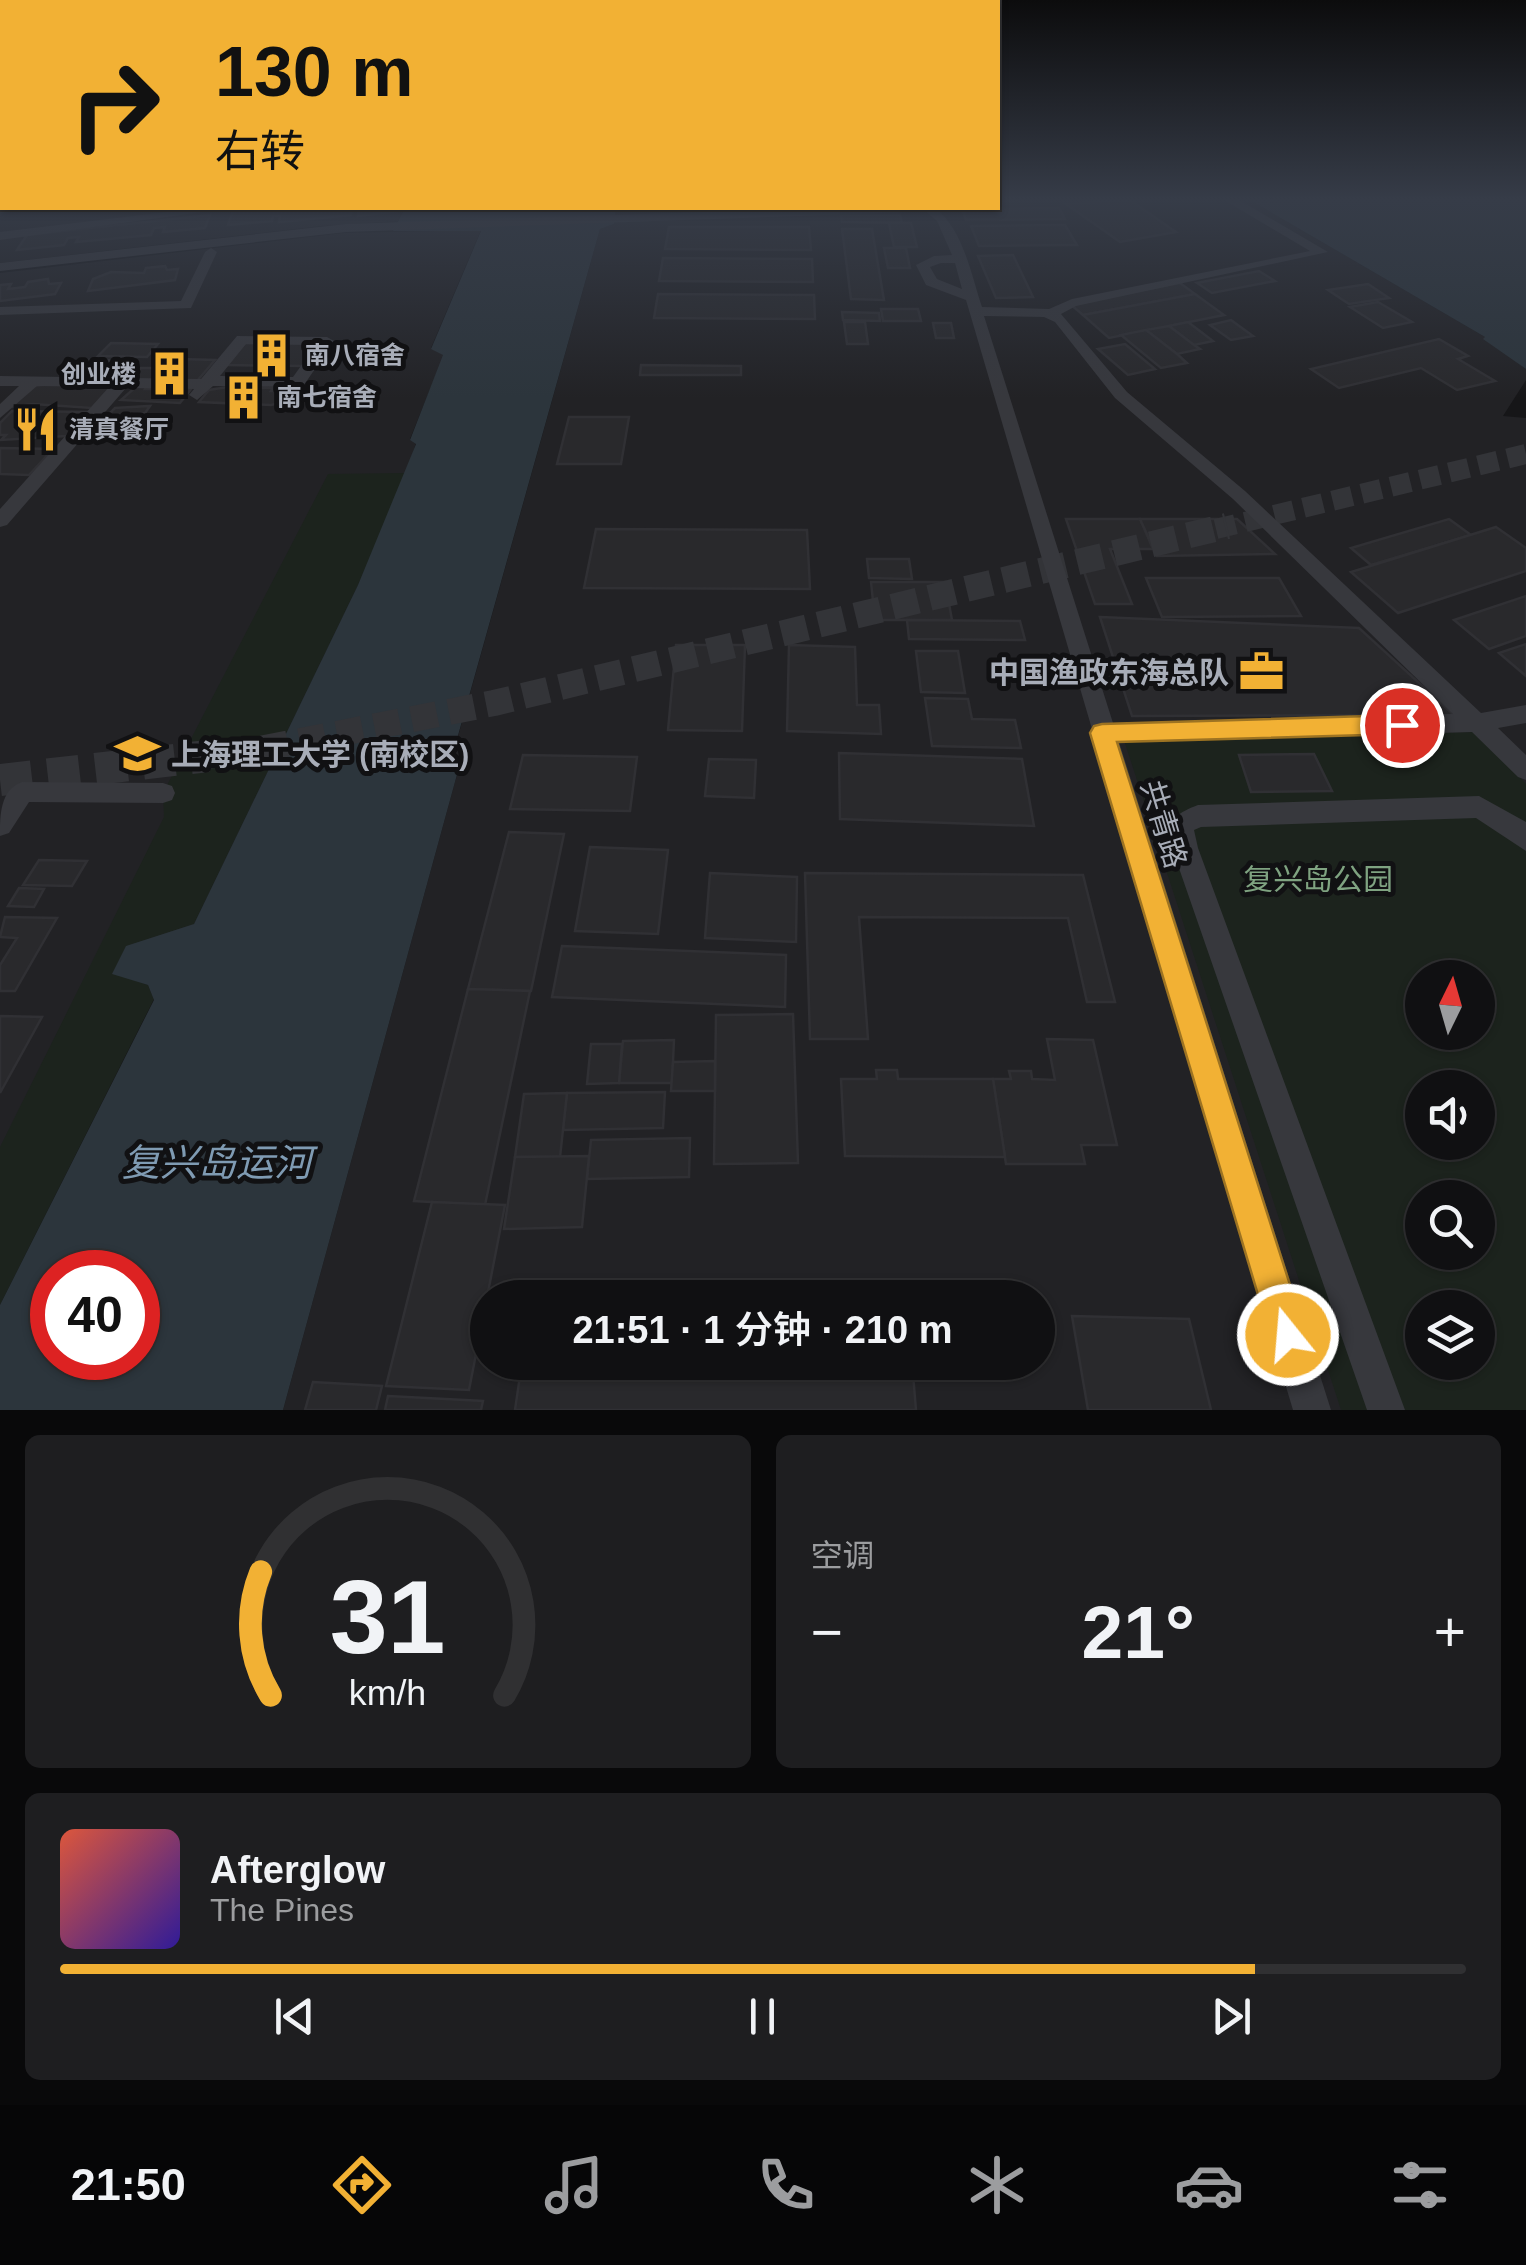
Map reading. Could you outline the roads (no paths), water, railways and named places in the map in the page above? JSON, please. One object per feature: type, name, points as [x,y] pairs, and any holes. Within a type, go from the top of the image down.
[{"type":"street","points":[[0,278],[99,266]]},
{"type":"street","points":[[0,312],[186,305],[204,266]]},
{"type":"street","points":[[923,266],[930,282],[972,304],[1051,314],[1060,319],[1122,395],[1239,495],[1526,770]]},
{"type":"street","name":"共青路","points":[[962,266],[1312,1410]]},
{"type":"street","points":[[1051,314],[1072,302],[1253,266]]},
{"type":"street","points":[[0,327],[19,310]]},
{"type":"street","points":[[0,380],[204,388],[298,382],[327,340],[242,339],[204,388]]},
{"type":"street","points":[[0,414],[33,381]]},
{"type":"street","points":[[0,521],[121,382]]},
{"type":"street","points":[[0,490],[27,490]]},
{"type":"street","points":[[1102,733],[1477,723],[1526,714]]},
{"type":"street","points":[[0,825],[22,792],[162,793]]},
{"type":"street","points":[[1386,1410],[1185,848],[1181,825],[1198,816],[1479,808],[1515,827],[1526,840]]},
{"type":"water","name":"复兴岛运河","points":[[466,266],[590,266],[450,764],[458,771],[283,1410],[0,1410],[0,1305],[154,1000],[148,985],[112,974],[126,946],[194,924],[358,585],[416,444],[410,440],[443,355],[431,349]]},
{"type":"water","points":[[1363,266],[1526,266],[1526,369],[1485,337]]},
{"type":"tunnel","points":[[1216,529],[1526,454]]},
{"type":"tunnel","points":[[187,758],[250,751],[494,703],[1227,526]]},
{"type":"tunnel","points":[[0,780],[208,756]]},
{"type":"place","name":"南八宿舍","points":[[272,355]]},
{"type":"place","name":"创业楼","points":[[169,374]]},
{"type":"place","name":"南七宿舍","points":[[244,397]]},
{"type":"place","name":"清真餐厅","points":[[36,429]]},
{"type":"place","name":"中国渔政东海总队","points":[[1262,672]]},
{"type":"place","name":"上海理工大学 (南校区)","points":[[138,754]]},
{"type":"park label","name":"复兴岛公园","points":[[1318,879]]}]
